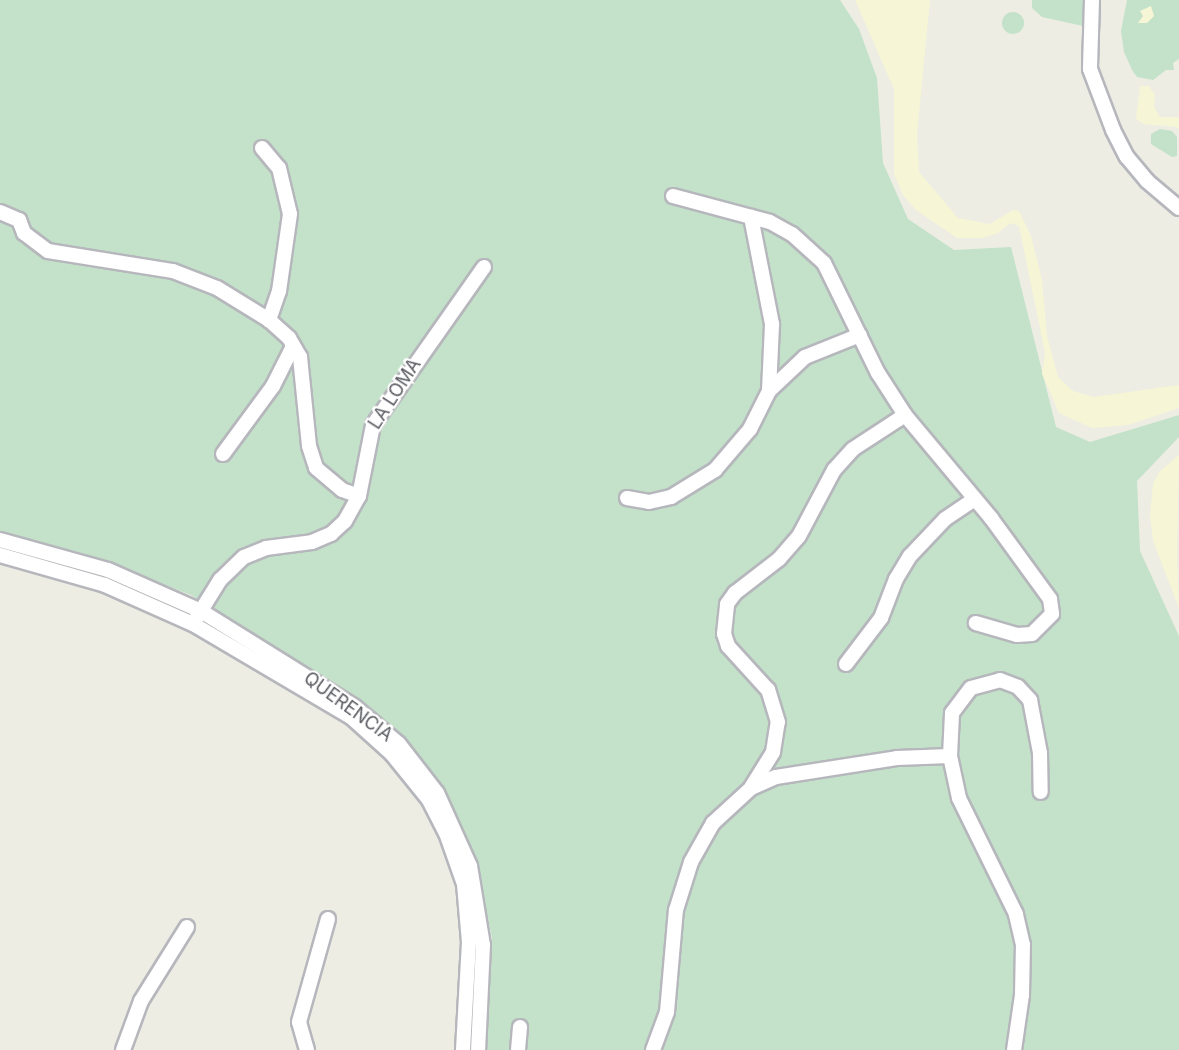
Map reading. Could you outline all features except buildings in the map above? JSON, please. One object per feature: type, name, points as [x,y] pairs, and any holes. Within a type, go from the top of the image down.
[{"type":"street","points":[[1092,0],[1090,69],[1113,130],[1127,157],[1147,181],[1179,208]]},
{"type":"street","points":[[262,148],[279,168],[290,214],[279,291],[269,320]]},
{"type":"street","points":[[673,196],[751,217],[792,234],[824,263],[905,416],[1040,580],[1050,599],[1052,614],[1032,634],[1017,635],[976,623]]},
{"type":"street","points":[[0,212],[19,219],[24,233],[48,251],[173,271],[217,288],[269,320],[293,346],[305,382],[309,446],[316,468],[342,489],[360,496]]},
{"type":"street","points":[[751,217],[772,324],[769,391]]},
{"type":"street","name":"LA LOMA","points":[[193,624],[220,580],[244,557],[331,534],[345,521],[360,496],[373,425],[484,267]]},
{"type":"street","points":[[627,498],[650,502],[672,497],[715,470],[750,429],[769,391],[804,357],[860,334]]},
{"type":"street","points":[[223,454],[273,386],[293,346]]},
{"type":"street","points":[[653,1050],[667,1012],[675,910],[691,862],[713,823],[751,788],[773,752],[778,722],[768,690],[729,646],[724,634],[727,604],[799,536],[834,470],[853,449],[905,416]]},
{"type":"street","points":[[846,663],[881,618],[896,579],[910,556],[945,519],[975,499]]},
{"type":"street","name":"QUERENCIA","points":[[0,540],[74,559],[201,611],[355,707],[399,744],[437,793],[470,866],[479,906],[484,974],[478,1050]]},
{"type":"street","points":[[0,546],[48,558],[74,559]]},
{"type":"street","name":"QUERENCIA","points":[[0,555],[105,585],[193,624],[351,717],[392,754],[429,800],[460,868],[468,915],[463,1050]]},
{"type":"street","points":[[105,585],[132,590],[186,614],[201,611]]},
{"type":"street","points":[[1014,1050],[1022,995],[1023,945],[1016,914],[959,798],[950,756],[952,713],[962,697],[991,680],[1010,682],[1030,700],[1040,753],[1041,792]]},
{"type":"street","points":[[751,788],[799,771],[950,756]]},
{"type":"street","points":[[307,1050],[299,1022],[328,918]]},
{"type":"street","points":[[123,1050],[141,1001],[187,927]]},
{"type":"street","points":[[518,1050],[520,1027]]},
{"type":"shaded area","points":[[0,0],[840,0],[859,29],[877,78],[883,163],[908,219],[954,250],[1011,247],[1056,427],[1090,442],[1179,415],[1179,437],[1137,481],[1140,551],[1179,636],[1179,1050],[483,1050],[492,938],[476,862],[440,785],[402,739],[354,698],[191,595],[82,553],[0,532]]},
{"type":"shaded area","points":[[1032,0],[1088,0],[1083,26],[1042,17],[1032,8]]},
{"type":"shaded area","points":[[1127,0],[1179,0],[1179,59],[1173,63],[1174,70],[1166,70],[1153,80],[1137,77],[1132,70],[1124,52],[1121,31]]},
{"type":"shaded area","points":[[1013,12],[1021,15],[1024,23],[1021,31],[1013,34],[1005,31],[1002,23],[1005,15]]},
{"type":"shaded area","points":[[1160,129],[1172,131],[1177,137],[1177,156],[1172,157],[1151,144],[1151,134]]},
{"type":"sand","points":[[855,0],[930,0],[917,134],[919,172],[958,218],[990,224],[1013,210],[1019,211],[1031,236],[1042,280],[1047,336],[1058,377],[1073,391],[1094,397],[1179,385],[1179,408],[1128,425],[1092,428],[1059,413],[1042,374],[1045,353],[1019,226],[1010,223],[998,233],[983,238],[957,238],[916,210],[903,195],[894,174],[894,89]]},
{"type":"sand","points":[[1151,6],[1154,16],[1147,23],[1138,23],[1143,16],[1140,11]]},
{"type":"sand","points":[[1140,86],[1149,86],[1155,95],[1154,107],[1160,117],[1179,117],[1179,131],[1177,127],[1144,124],[1136,119]]},
{"type":"sand","points":[[1179,455],[1177,557],[1179,608],[1153,541],[1150,515],[1153,484],[1160,471]]}]
